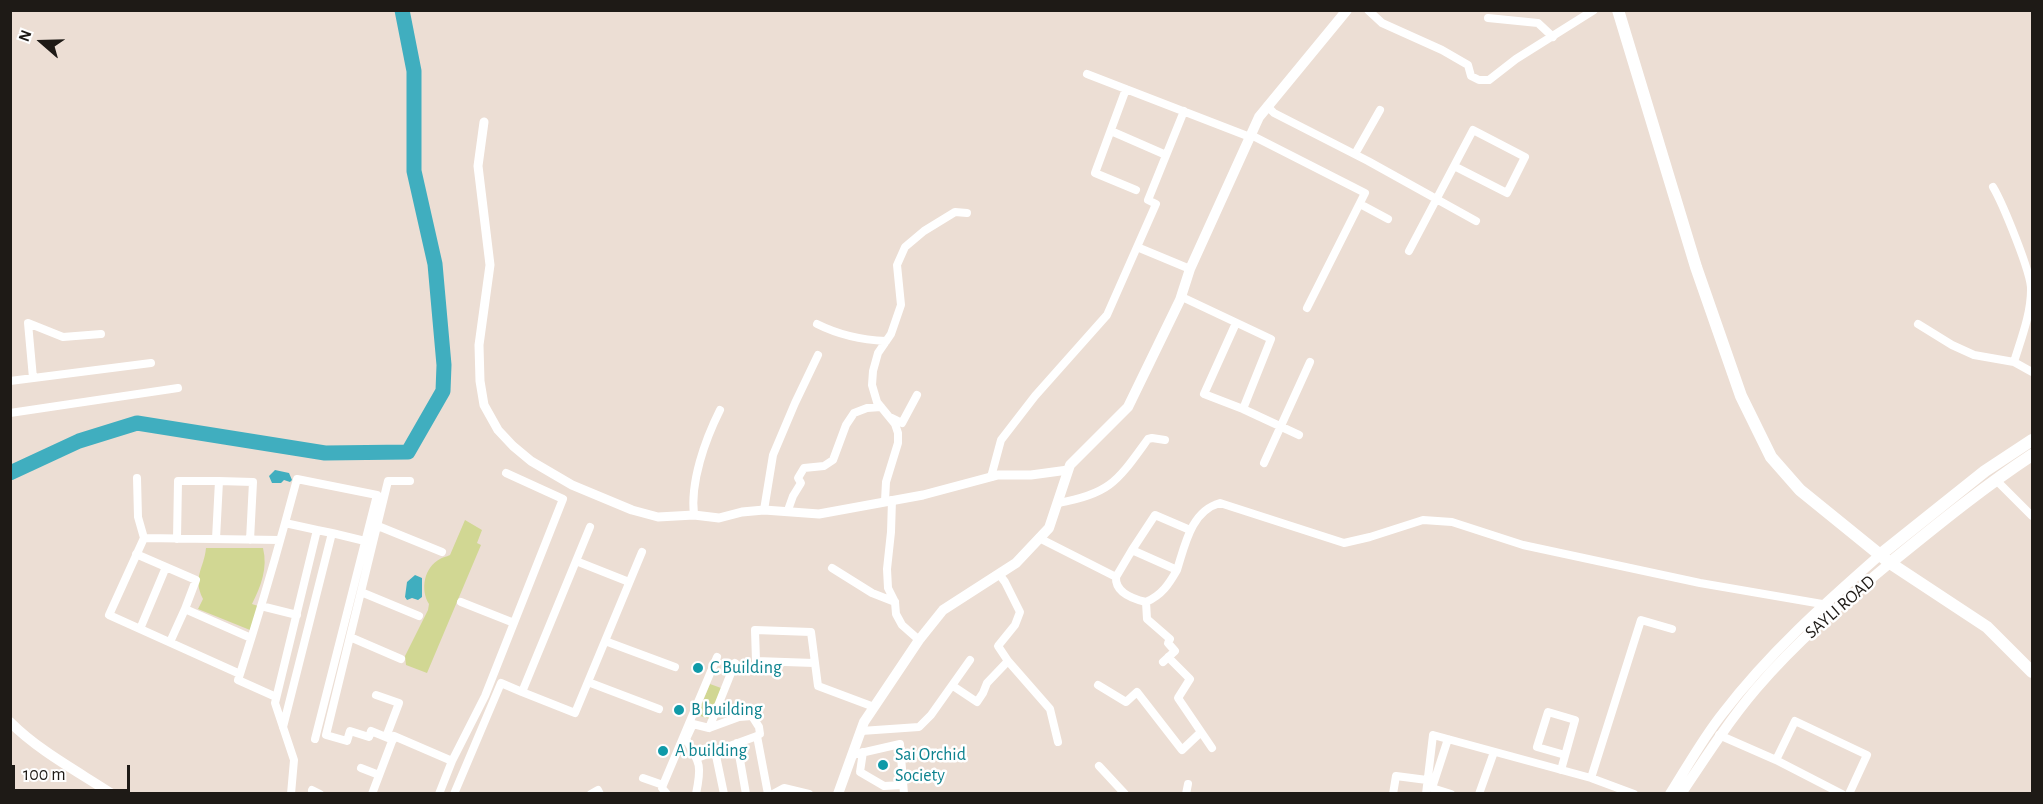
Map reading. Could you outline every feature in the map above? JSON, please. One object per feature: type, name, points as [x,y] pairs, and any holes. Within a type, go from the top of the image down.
[{"type":"main road","points":[[838,794],[857,753],[864,722],[920,640],[943,610],[1016,563],[1049,528],[1070,465],[1128,407],[1182,297],[1190,269],[1267,106],[1347,10]]},
{"type":"main road","points":[[1618,10],[1696,267],[1741,396],[1771,457],[1800,490],[1890,563],[1987,627],[2032,672]]},
{"type":"main road","points":[[1670,794],[1712,728],[1780,647],[1824,604],[1881,554],[1985,471],[2032,440]]},
{"type":"main road","name":"SAYLI ROAD","points":[[1681,794],[1719,735],[1775,667],[1890,563],[1995,479],[2032,455]]},
{"type":"main road","points":[[10,722],[22,734],[50,754],[112,794]]},
{"type":"street","points":[[1368,10],[1382,23],[1442,50],[1468,65],[1471,76],[1479,80],[1489,80],[1516,59],[1594,10]]},
{"type":"street","points":[[1488,18],[1538,23],[1553,37]]},
{"type":"street","points":[[1087,74],[1251,136],[1365,193],[1307,308]]},
{"type":"street","points":[[1126,89],[1095,173],[1136,190]]},
{"type":"street","points":[[1267,106],[1274,113],[1355,154],[1476,221]]},
{"type":"street","points":[[1355,154],[1380,110]]},
{"type":"street","points":[[991,477],[1001,440],[1047,382],[1107,315],[1156,204],[1148,201],[1184,111]]},
{"type":"street","points":[[484,122],[478,166],[490,265],[479,345],[480,381],[484,405],[498,430],[531,461],[572,485],[632,510],[658,517],[694,515],[719,518],[742,512],[764,510],[819,514],[923,495],[998,474],[1031,475],[1068,471]]},
{"type":"street","points":[[1409,251],[1473,130],[1525,157],[1507,193],[1454,166]]},
{"type":"street","points":[[1111,131],[1166,155]]},
{"type":"street","points":[[1993,187],[2002,201],[2032,288],[2026,324],[2014,362]]},
{"type":"street","points":[[1360,204],[1388,219]]},
{"type":"street","points":[[920,640],[902,625],[888,588],[887,569],[891,532],[886,482],[898,443],[898,433],[874,394],[873,371],[878,353],[894,327],[901,306],[897,265],[905,247],[946,216],[955,212],[967,213]]},
{"type":"street","points":[[1137,247],[1190,269]]},
{"type":"street","points":[[1182,297],[1271,339],[1243,409]]},
{"type":"street","points":[[33,378],[28,323],[63,337],[101,334]]},
{"type":"street","points":[[1236,323],[1204,394],[1299,435]]},
{"type":"street","points":[[817,324],[854,337],[886,341]]},
{"type":"street","points":[[1918,324],[1952,345],[1974,355],[2014,362],[2032,372]]},
{"type":"street","points":[[764,510],[773,455],[818,355]]},
{"type":"street","points":[[1264,463],[1310,362]]},
{"type":"street","points":[[10,381],[151,363]]},
{"type":"street","points":[[10,413],[178,388]]},
{"type":"street","points":[[890,418],[902,423],[916,395]]},
{"type":"street","points":[[788,510],[801,483],[798,478],[804,468],[824,466],[833,460],[846,425],[854,412],[881,407]]},
{"type":"street","points":[[694,515],[692,500],[706,437],[720,410]]},
{"type":"street","points":[[1058,503],[1090,497],[1108,487],[1130,464],[1148,439],[1165,440]]},
{"type":"street","points":[[439,794],[452,761],[485,696],[562,499],[506,473]]},
{"type":"street","points":[[137,478],[138,517],[144,538],[109,615],[240,674]]},
{"type":"street","points":[[276,697],[238,680],[297,479],[377,495],[315,739]]},
{"type":"street","points":[[1995,479],[2032,516]]},
{"type":"street","points":[[177,538],[178,481],[219,481],[253,482],[250,540]]},
{"type":"street","points":[[216,539],[219,481]]},
{"type":"street","points":[[410,481],[388,481],[326,735],[347,741],[350,731],[369,737],[371,731],[389,738],[394,736],[452,761]]},
{"type":"street","points":[[1190,530],[1155,515],[1116,577],[1115,583],[1119,589],[1128,596],[1146,602],[1166,589],[1177,570],[1190,530],[1205,509],[1220,503],[1344,543],[1370,537],[1423,519],[1452,522],[1523,545],[1700,583],[1839,607]]},
{"type":"street","points":[[285,523],[365,541]]},
{"type":"street","points":[[378,526],[442,552]]},
{"type":"street","points":[[522,692],[590,527]]},
{"type":"street","points":[[291,794],[294,760],[275,703],[317,530]]},
{"type":"street","points":[[283,728],[332,533]]},
{"type":"street","points":[[144,538],[280,540]]},
{"type":"street","points":[[1039,538],[1116,577]]},
{"type":"street","points":[[1132,550],[1177,570]]},
{"type":"street","points":[[454,794],[501,683],[575,713],[642,552]]},
{"type":"street","points":[[136,554],[196,580],[170,642]]},
{"type":"street","points":[[576,561],[629,582]]},
{"type":"street","points":[[140,629],[166,567]]},
{"type":"street","points":[[832,568],[872,593],[895,602]]},
{"type":"street","points":[[999,574],[1020,612],[1015,625],[998,646],[1008,661],[1050,709],[1058,742]]},
{"type":"street","points":[[362,592],[419,616]]},
{"type":"street","points":[[461,602],[514,623]]},
{"type":"street","points":[[1146,602],[1147,619],[1170,639],[1168,643],[1175,651],[1165,659],[1190,679],[1178,698],[1212,748]]},
{"type":"street","points":[[261,606],[297,615]]},
{"type":"street","points":[[185,609],[251,638]]},
{"type":"street","points":[[1591,778],[1641,620],[1672,629]]},
{"type":"street","points":[[814,663],[756,661],[755,630],[811,633],[818,686],[874,707]]},
{"type":"street","points":[[350,637],[401,658]]},
{"type":"street","points":[[605,641],[675,667]]},
{"type":"street","points":[[667,794],[662,788],[663,785],[717,657]]},
{"type":"street","points":[[861,731],[919,727],[931,715],[970,660]]},
{"type":"street","points":[[953,686],[977,702],[987,683],[1008,661]]},
{"type":"street","points":[[709,728],[735,663]]},
{"type":"street","points":[[588,682],[659,709]]},
{"type":"street","points":[[1098,685],[1126,702],[1137,692],[1182,750],[1201,732]]},
{"type":"street","points":[[372,794],[380,775],[399,703],[376,695]]},
{"type":"street","points":[[1561,770],[1575,720],[1548,712],[1537,747],[1565,755]]},
{"type":"street","points":[[696,793],[700,763],[697,758],[686,739],[693,724],[709,728],[739,717],[752,716],[759,727],[760,734],[757,736],[697,758]]},
{"type":"street","points":[[1776,759],[1795,721],[1867,755],[1849,794]]},
{"type":"street","points":[[1426,794],[1433,735],[1591,778],[1634,794]]},
{"type":"street","points":[[1719,735],[1776,759],[1842,794]]},
{"type":"street","points":[[757,736],[768,794]]},
{"type":"street","points":[[1448,739],[1432,788],[1451,794]]},
{"type":"street","points":[[737,743],[746,794]]},
{"type":"street","points":[[900,744],[904,789],[884,786],[860,772],[857,753],[900,744]]},
{"type":"street","points":[[715,751],[724,794]]},
{"type":"street","points":[[1479,794],[1494,752]]},
{"type":"street","points":[[1099,766],[1125,794]]},
{"type":"street","points":[[361,768],[380,775]]},
{"type":"street","points":[[1393,794],[1396,776],[1427,780]]},
{"type":"street","points":[[643,778],[663,785]]},
{"type":"street","points":[[1186,794],[1188,784]]},
{"type":"street","points":[[773,794],[784,788],[809,794]]},
{"type":"street","points":[[591,794],[598,790],[600,794]]},
{"type":"green space","points":[[465,520],[482,530],[477,543],[481,545],[427,673],[406,665],[405,656],[428,610],[429,604],[424,586],[427,573],[430,567],[441,558],[450,555]]},
{"type":"green space","points":[[206,548],[263,548],[264,570],[261,584],[252,604],[258,606],[250,630],[198,609],[203,599],[199,579]]},
{"type":"green space","points":[[710,684],[721,688],[710,719],[697,715]]},
{"type":"water","points":[[275,470],[289,473],[292,480],[272,483],[269,476]]},
{"type":"water","points":[[415,575],[422,578],[422,597],[418,600],[412,598],[407,600],[405,597],[407,582]]},
{"type":"waterway","points":[[10,473],[79,441],[137,423],[325,453],[408,452],[443,391],[444,365],[435,264],[414,171],[414,71],[402,10]]},
{"type":"place","name":"C Building","points":[[698,668]]},
{"type":"place","name":"B building","points":[[679,710]]},
{"type":"place","name":"A building","points":[[663,751]]},
{"type":"place","name":"Sai Orchid Society","points":[[883,765]]}]
